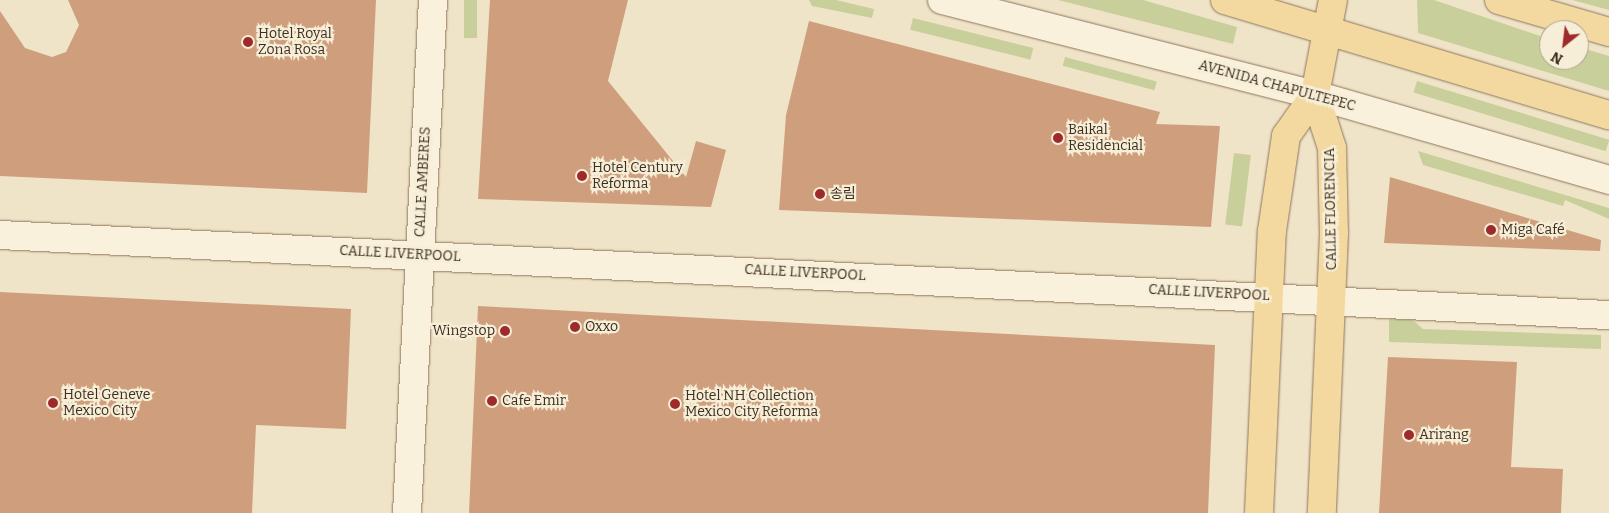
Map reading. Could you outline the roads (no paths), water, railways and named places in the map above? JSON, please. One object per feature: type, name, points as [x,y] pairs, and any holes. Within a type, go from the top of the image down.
[{"type":"main road","points":[[1225,0],[1609,115]]},
{"type":"main road","points":[[1259,513],[1272,230],[1286,136],[1314,95],[1332,0]]},
{"type":"main road","points":[[1499,0],[1609,32]]},
{"type":"main road","name":"CALLE FLORENCIA","points":[[1314,95],[1332,148],[1331,299],[1322,513]]},
{"type":"street","name":"CALLE AMBERES","points":[[407,513],[433,0]]},
{"type":"street","name":"AVENIDA CHAPULTEPEC","points":[[942,0],[1314,95],[1609,180]]},
{"type":"street","name":"CALLE LIVERPOOL","points":[[0,235],[1331,299],[1609,315]]},
{"type":"place","name":"Hotel Royal Zona Rosa","points":[[248,42]]},
{"type":"place","name":"Baikal Residencial","points":[[1058,138]]},
{"type":"place","name":"Hotel Century Reforma","points":[[582,176]]},
{"type":"place","name":"송림","points":[[820,194]]},
{"type":"place","name":"Miga Café","points":[[1491,230]]},
{"type":"place","name":"Oxxo","points":[[575,327]]},
{"type":"place","name":"Wingstop","points":[[505,331]]},
{"type":"place","name":"Cafe Emir","points":[[492,401]]},
{"type":"place","name":"Hotel Geneve Mexico City","points":[[53,403]]},
{"type":"place","name":"Hotel NH Collection Mexico City Reforma","points":[[675,404]]},
{"type":"place","name":"Arirang","points":[[1409,435]]}]
